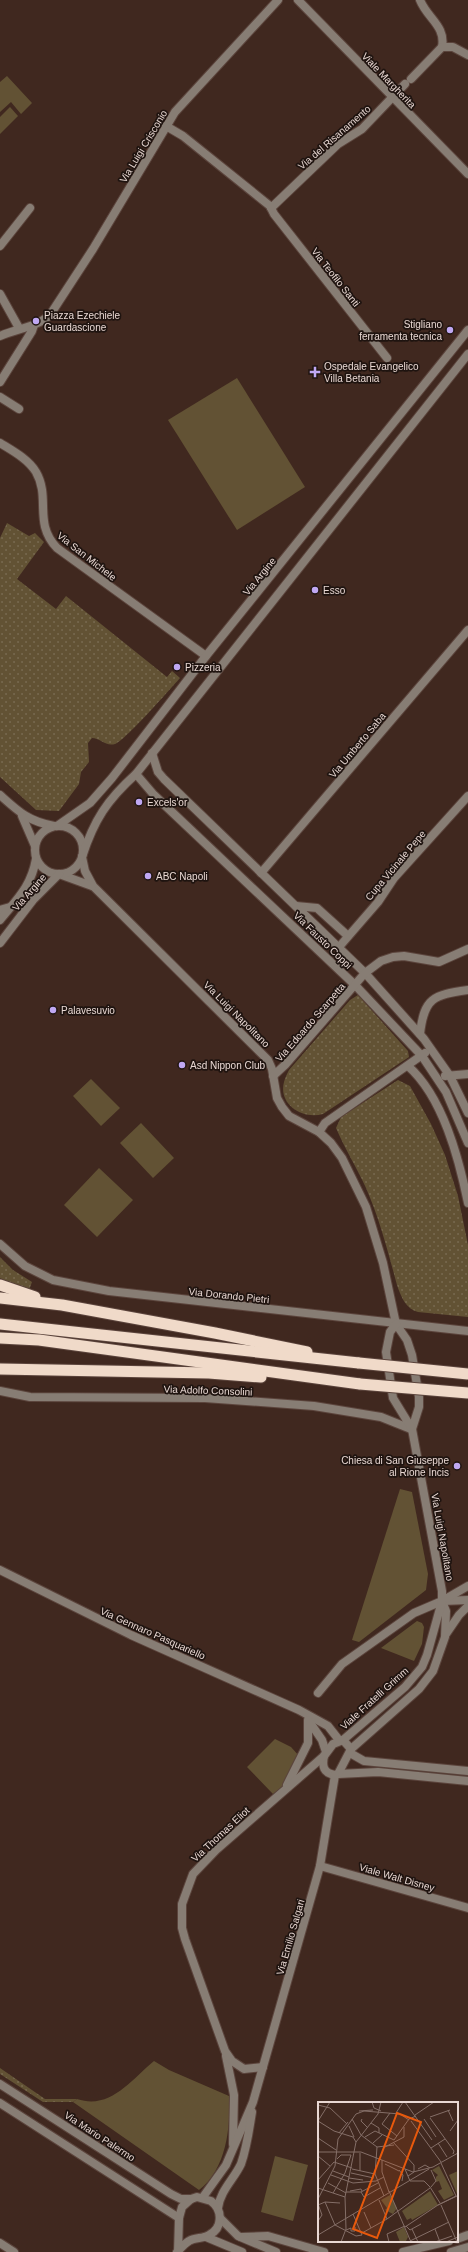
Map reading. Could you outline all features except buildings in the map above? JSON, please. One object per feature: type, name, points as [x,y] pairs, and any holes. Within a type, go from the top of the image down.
[{"type":"highway","points":[[0,1285],[9,1290],[62,1305]]},
{"type":"highway","points":[[3,1298],[62,1305],[290,1348],[338,1361]]},
{"type":"highway","points":[[0,1324],[468,1374]]},
{"type":"highway","points":[[0,1338],[39,1340],[360,1384]]},
{"type":"highway","points":[[4,1370],[208,1373],[468,1393]]},
{"type":"street","name":"Via Luigi Crisconio","points":[[34,325],[46,319],[93,250],[175,112],[278,0]]},
{"type":"street","name":"Viale Margherita","points":[[298,0],[392,98],[468,174]]},
{"type":"street","points":[[420,0],[425,10],[441,29],[444,40],[442,47],[453,47],[468,55]]},
{"type":"street","name":"Via del Risanamento","points":[[271,208],[338,144],[362,128],[442,47]]},
{"type":"street","name":"Via Teofilo Santi","points":[[166,126],[210,157],[271,208],[274,214],[387,358]]},
{"type":"street","points":[[0,246],[30,208]]},
{"type":"street","points":[[0,294],[17,329]]},
{"type":"street","points":[[0,336],[17,329],[34,325]]},
{"type":"street","points":[[0,382],[32,331],[34,325]]},
{"type":"street","name":"Via Argine","points":[[56,826],[90,803],[468,330]]},
{"type":"street","points":[[21,815],[35,846],[36,859],[45,870],[59,874],[72,871],[82,857],[92,828],[100,813],[120,788],[136,774],[468,354]]},
{"type":"street","points":[[0,397],[18,409]]},
{"type":"street","name":"Via San Michele","points":[[0,443],[25,459],[35,471],[42,493],[44,529],[50,540],[57,548],[206,656]]},
{"type":"street","name":"Via Umberto Saba","points":[[261,873],[468,630]]},
{"type":"street","name":"Via Fausto Coppi","points":[[152,754],[158,772],[164,779],[339,947],[365,973],[420,1034],[450,1076],[468,1113]]},
{"type":"street","name":"Via Fausto Coppi","points":[[136,774],[154,795],[355,985],[422,1056],[437,1076],[462,1125],[468,1143]]},
{"type":"street","points":[[0,795],[21,815],[35,822],[65,826],[76,833],[83,844],[82,857]]},
{"type":"street","name":"Cupa Vicinale Pepe","points":[[339,947],[378,902],[394,878],[468,796]]},
{"type":"street","points":[[35,846],[40,834],[56,826]]},
{"type":"street","name":"Via Luigi Napolitano","points":[[82,857],[85,870],[93,886],[268,1060],[274,1076],[277,1098],[289,1116],[319,1132],[342,1158],[366,1207],[382,1263],[396,1324],[407,1340],[419,1397],[419,1407],[412,1429]]},
{"type":"street","name":"Via Argine","points":[[0,920],[22,894],[32,879],[36,859]]},
{"type":"street","name":"Via Argine","points":[[0,943],[33,900],[59,874]]},
{"type":"street","name":"Via Luigi Napolitano","points":[[59,874],[93,886]]},
{"type":"street","name":"Via Fausto Coppi","points":[[296,906],[317,908],[348,936]]},
{"type":"street","name":"Via Argine","points":[[0,910],[10,907]]},
{"type":"street","name":"Via Edoardo Scarpetta","points":[[274,1076],[365,973],[381,961],[393,957],[404,956],[440,962],[468,949]]},
{"type":"street","points":[[420,1034],[422,1015],[426,1006],[438,997],[468,990]]},
{"type":"street","points":[[319,1132],[325,1123],[408,1066],[431,1048]]},
{"type":"street","points":[[408,1066],[424,1083],[436,1103],[460,1165],[468,1203]]},
{"type":"street","points":[[437,1076],[468,1074]]},
{"type":"street","name":"Via Dorando Pietri","points":[[0,1244],[25,1266],[53,1280],[108,1291],[468,1331]]},
{"type":"street","name":"Via Luigi Napolitano","points":[[396,1324],[390,1332],[386,1352],[393,1398],[412,1429],[441,1580],[442,1601]]},
{"type":"street","name":"Via Adolfo Consolini","points":[[0,1391],[30,1397],[205,1398],[314,1406],[381,1417],[412,1429]]},
{"type":"street","name":"Via Gennaro Pasquariello","points":[[0,1570],[131,1635],[299,1710],[328,1726],[350,1751]]},
{"type":"street","points":[[318,1693],[342,1664],[414,1613],[442,1601],[468,1586]]},
{"type":"street","points":[[442,1601],[468,1600]]},
{"type":"street","points":[[442,1601],[446,1611],[445,1637]]},
{"type":"street","name":"Viale Fratelli Grimm","points":[[312,1766],[415,1676],[427,1655],[442,1601]]},
{"type":"street","points":[[337,1774],[350,1751],[426,1681],[435,1665],[445,1637],[459,1615],[468,1606]]},
{"type":"street","points":[[299,1710],[322,1740],[325,1754],[323,1768]]},
{"type":"street","points":[[285,1789],[308,1743],[308,1720]]},
{"type":"street","points":[[350,1751],[364,1761],[468,1771]]},
{"type":"street","points":[[312,1766],[318,1764],[325,1772],[337,1774],[378,1772],[468,1781]]},
{"type":"street","name":"Via Thomas Eliot","points":[[233,2149],[234,2095],[225,2052],[182,1928],[182,1904],[188,1883],[202,1864],[312,1766]]},
{"type":"street","name":"Via Emilio Salgari","points":[[203,2197],[220,2175],[253,2102],[320,1866],[337,1774]]},
{"type":"street","name":"Viale Walt Disney","points":[[320,1866],[468,1908]]},
{"type":"street","name":"Via Thomas Eliot","points":[[225,2052],[232,2061],[244,2069],[263,2067]]},
{"type":"street","name":"Via Mario Palermo","points":[[0,2084],[171,2194],[181,2199],[191,2199]]},
{"type":"street","name":"Via Emilio Salgari","points":[[218,2208],[221,2196],[240,2165],[248,2142],[253,2102]]},
{"type":"street","points":[[0,2103],[180,2221],[187,2233],[203,2237],[242,2252]]},
{"type":"street","points":[[203,2197],[212,2201],[218,2208],[220,2218],[217,2229],[203,2237],[187,2242],[178,2252],[182,2207],[191,2199],[203,2197]]},
{"type":"street","points":[[220,2218],[232,2231],[241,2237],[276,2252]]},
{"type":"street","points":[[241,2237],[268,2236],[324,2252]]},
{"type":"street","points":[[458,2239],[468,2236]]},
{"type":"street","points":[[403,2252],[446,2242]]},
{"type":"street","points":[[0,2243],[14,2252]]},
{"type":"street","points":[[451,2252],[468,2247]]},
{"type":"shaded area","points":[[7,76],[32,103],[21,114],[11,102],[0,112],[0,82]]},
{"type":"shaded area","points":[[10,107],[18,116],[0,134],[0,117]]},
{"type":"shaded area","points":[[237,378],[305,487],[237,530],[168,420]]},
{"type":"shaded area","points":[[7,523],[29,536],[35,533],[44,542],[17,579],[56,609],[66,596],[167,677],[172,671],[180,678],[148,714],[120,741],[112,745],[92,738],[88,743],[89,762],[81,772],[79,784],[59,811],[36,810],[0,777],[0,538]]},
{"type":"shaded area","points":[[358,995],[408,1051],[409,1057],[323,1114],[308,1115],[300,1113],[288,1104],[285,1098],[283,1090],[284,1082],[289,1070],[350,1000]]},
{"type":"shaded area","points":[[91,1079],[120,1108],[101,1126],[73,1096]]},
{"type":"shaded area","points":[[398,1080],[410,1086],[431,1124],[445,1155],[458,1196],[468,1245],[468,1317],[418,1312],[410,1308],[404,1302],[397,1285],[371,1200],[336,1128],[341,1117]]},
{"type":"shaded area","points":[[141,1123],[174,1158],[153,1178],[120,1143]]},
{"type":"shaded area","points":[[99,1168],[133,1200],[97,1237],[64,1205]]},
{"type":"shaded area","points":[[0,1257],[13,1270],[32,1282],[29,1290],[12,1285],[0,1278]]},
{"type":"shaded area","points":[[400,1489],[412,1492],[428,1574],[426,1590],[359,1642],[352,1640]]},
{"type":"shaded area","points":[[417,1621],[422,1623],[424,1627],[422,1644],[414,1661],[381,1648]]},
{"type":"shaded area","points":[[275,1739],[291,1747],[300,1757],[290,1770],[293,1779],[273,1794],[247,1767]]},
{"type":"shaded area","points":[[154,2061],[169,2070],[229,2096],[228,2134],[221,2160],[208,2181],[199,2190],[73,2102],[77,2099],[100,2101],[110,2097],[128,2085]]},
{"type":"shaded area","points":[[0,2068],[45,2099],[77,2099],[73,2102],[43,2102],[0,2074]]},
{"type":"shaded area","points":[[275,2156],[308,2165],[293,2221],[261,2212]]},
{"type":"place","name":"Piazza Ezechiele Guardascione","points":[[36,321]]},
{"type":"place","name":"Stigliano ferramenta tecnica","points":[[450,330]]},
{"type":"place","name":"Ospedale Evangelico Villa Betania","points":[[315,372]]},
{"type":"place","name":"Esso","points":[[315,590]]},
{"type":"place","name":"Pizzeria","points":[[177,667]]},
{"type":"place","name":"Excels'or","points":[[139,802]]},
{"type":"place","name":"ABC Napoli","points":[[148,876]]},
{"type":"place","name":"Palavesuvio","points":[[53,1010]]},
{"type":"place","name":"Asd Nippon Club","points":[[182,1065]]},
{"type":"place","name":"Chiesa di San Giuseppe al Rione Incis","points":[[457,1466]]}]
